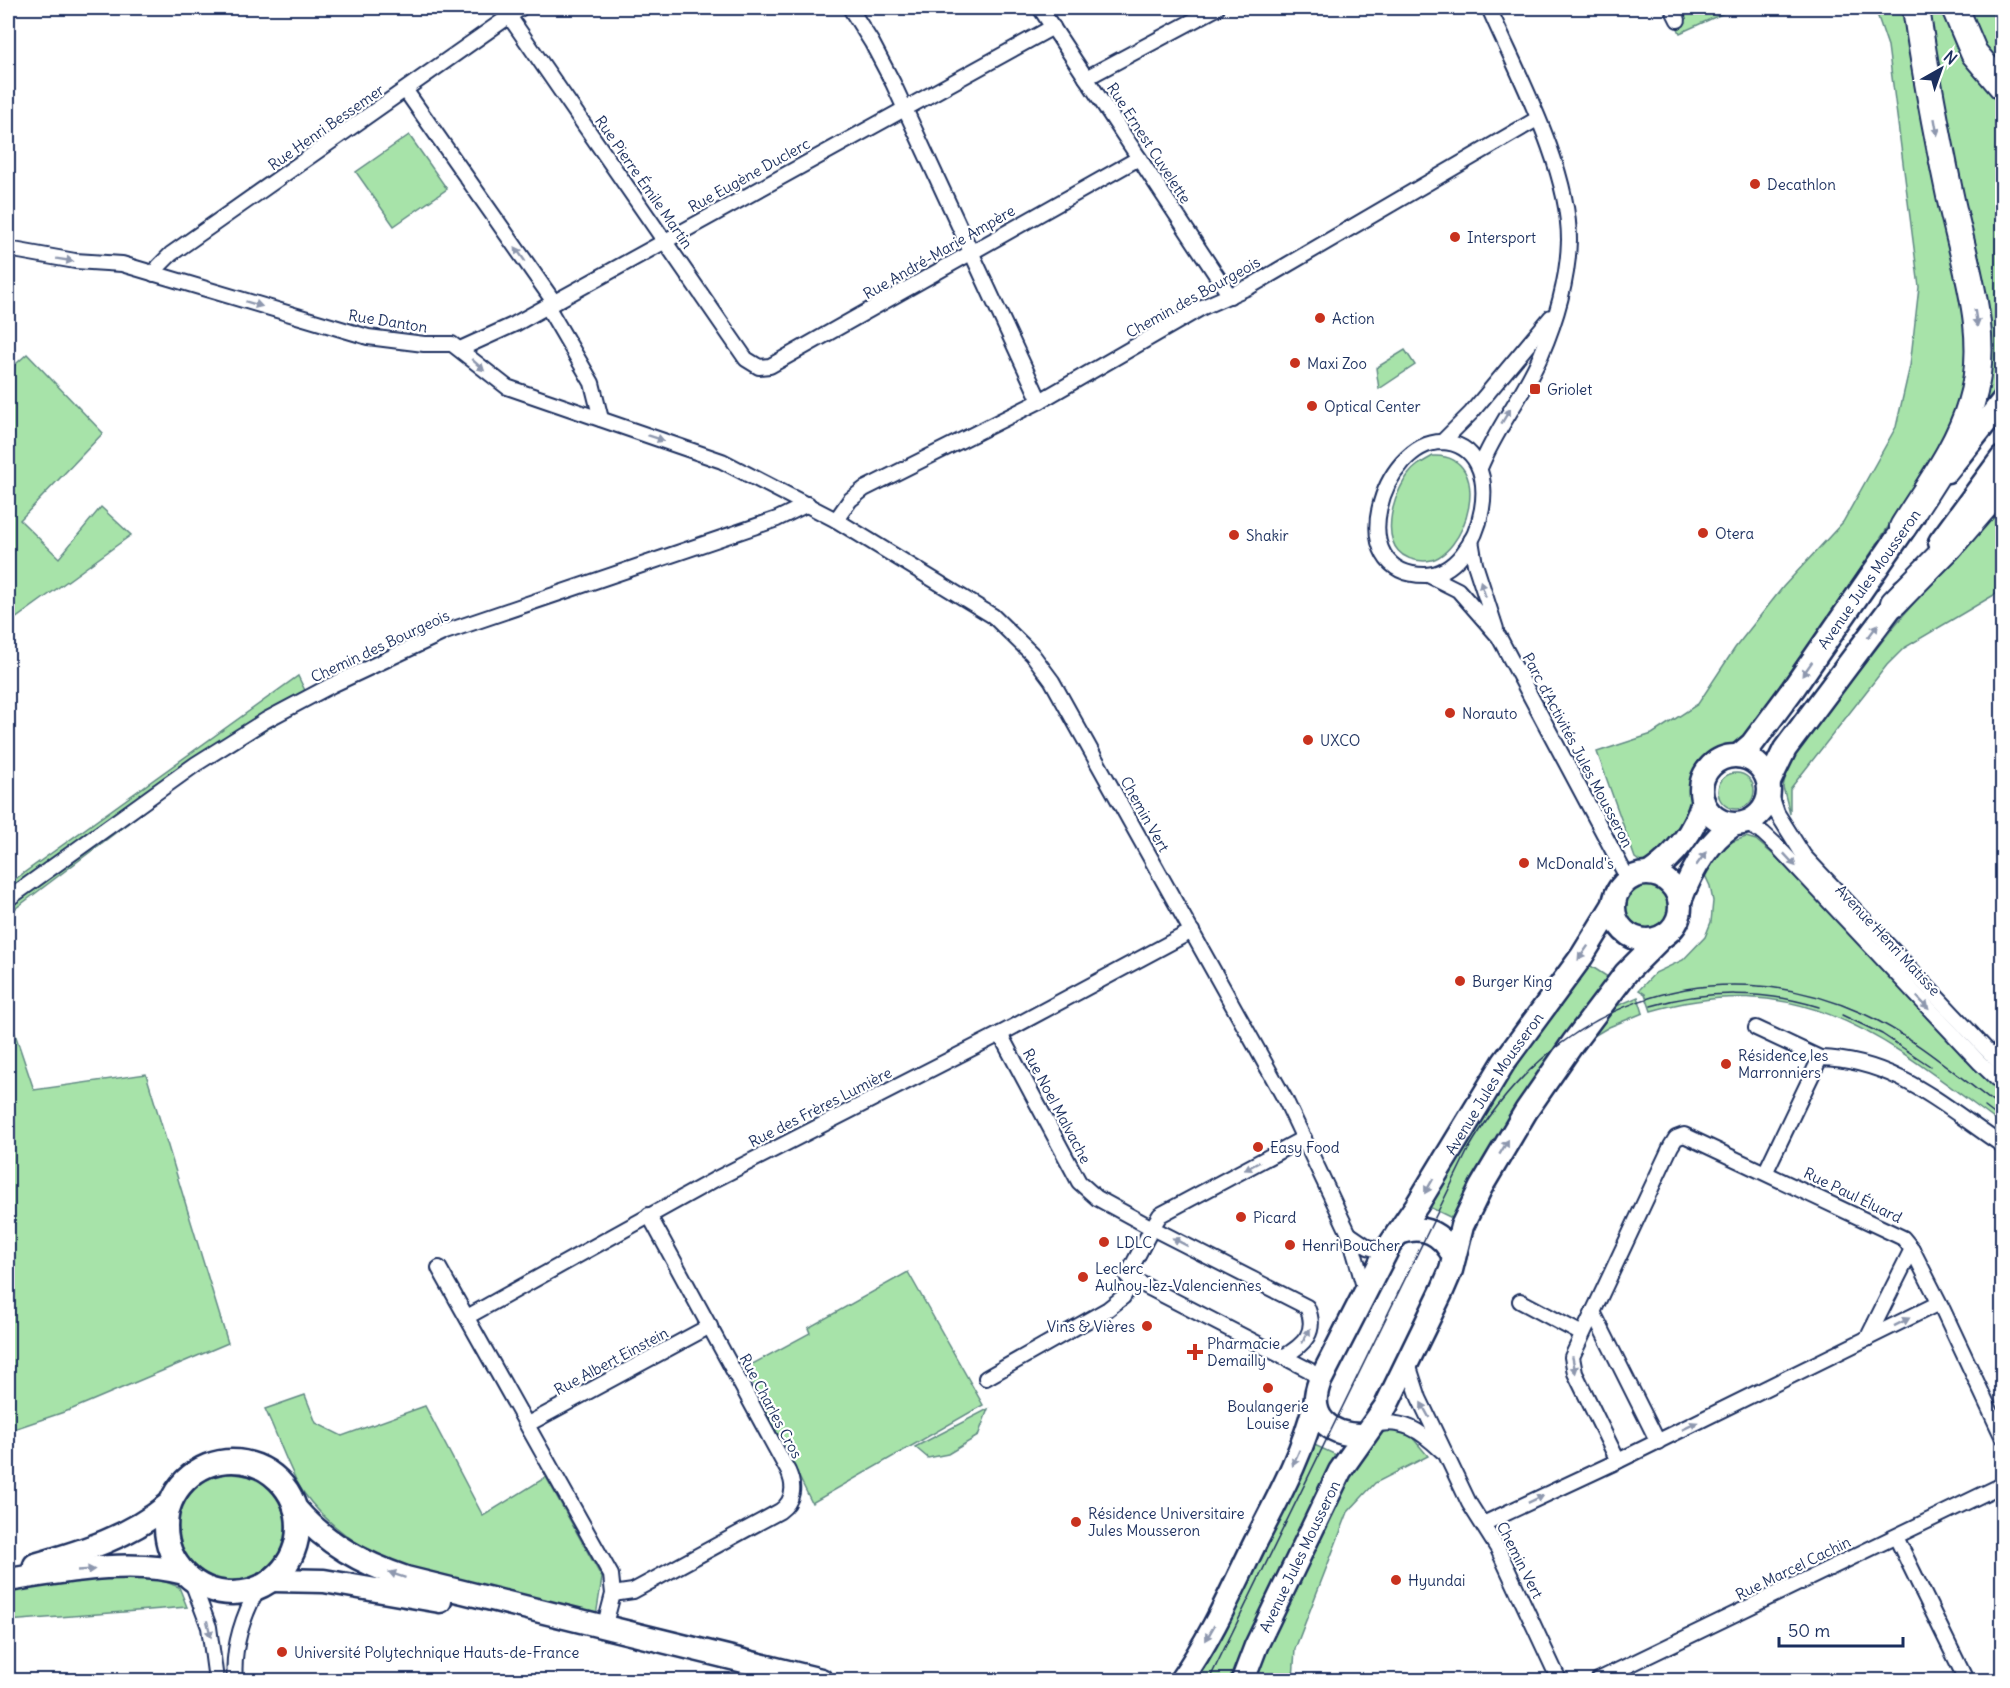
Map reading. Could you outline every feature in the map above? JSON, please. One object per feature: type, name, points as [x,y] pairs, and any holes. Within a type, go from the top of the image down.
[{"type":"highway","points":[[1903,527],[1961,430],[1973,397],[1978,364],[1976,316],[1939,142],[1916,8]]},
{"type":"highway","points":[[1955,8],[1974,54],[2002,86]]},
{"type":"highway","points":[[1894,603],[1950,546],[2002,486]]},
{"type":"main road","name":"Avenue Jules Mousseron","points":[[1738,756],[1752,744],[1805,673],[1903,527],[2002,402]]},
{"type":"main road","points":[[1454,1257],[1462,1226],[1475,1197],[1526,1111],[1597,1009],[1642,956],[1676,924],[1680,901],[1700,860],[1720,835],[1764,809],[1769,787],[1795,735],[2002,458]]},
{"type":"main road","points":[[1663,936],[1649,940],[1631,936],[1618,922],[1614,904],[1619,888],[1668,860],[1683,841],[1695,822],[1702,801],[1702,780],[1710,767],[1722,759],[1738,756],[1755,762],[1769,787]]},
{"type":"main road","points":[[1702,801],[1712,816],[1739,824]]},
{"type":"main road","points":[[1639,876],[1670,882],[1680,901]]},
{"type":"main road","name":"Avenue Jules Mousseron","points":[[1315,1403],[1320,1381],[1391,1243],[1504,1062],[1588,947],[1614,904]]},
{"type":"main road","points":[[1391,1243],[1414,1229],[1428,1230],[1444,1240],[1454,1257]]},
{"type":"main road","name":"Avenue Jules Mousseron","points":[[1243,1680],[1315,1521],[1344,1463],[1386,1406],[1446,1282],[1454,1257]]},
{"type":"main road","points":[[1315,1403],[1321,1419],[1332,1428],[1345,1434],[1368,1430]]},
{"type":"main road","points":[[1180,1680],[1215,1625],[1280,1494],[1306,1436],[1315,1403]]},
{"type":"main road","points":[[8,1572],[107,1542],[139,1527],[169,1504],[179,1486],[194,1472],[213,1463],[234,1460],[254,1464],[272,1474],[286,1489],[296,1508],[316,1532],[331,1543],[389,1572],[423,1583],[821,1680]]},
{"type":"main road","points":[[169,1504],[166,1538],[172,1557],[188,1576]]},
{"type":"main road","points":[[265,1584],[286,1565],[295,1548],[298,1528],[296,1508]]},
{"type":"main road","points":[[8,1580],[76,1571],[146,1567],[188,1576],[220,1592],[240,1593],[265,1584],[324,1581],[441,1601],[774,1680]]},
{"type":"street","points":[[850,8],[878,53],[905,108],[1040,401]]},
{"type":"street","name":"Rue Ernest Cuvelette","points":[[1040,8],[1230,296]]},
{"type":"street","points":[[1086,78],[1217,8]]},
{"type":"street","name":"Parc d'Activités Jules Mousseron","points":[[1428,575],[1455,564],[1471,540],[1483,497],[1484,480],[1480,468],[1491,440],[1539,358],[1565,277],[1568,228],[1556,165],[1489,8]]},
{"type":"street","name":"Rue Henri Bessemer","points":[[154,274],[171,254],[406,91],[515,12]]},
{"type":"street","name":"Rue Pierre Émile Martin","points":[[515,12],[664,241],[746,359],[754,366]]},
{"type":"street","name":"Rue Eugène Duclerc","points":[[460,349],[515,324],[1053,27]]},
{"type":"street","points":[[406,91],[550,304],[592,383],[601,419]]},
{"type":"street","name":"Chemin des Bourgeois","points":[[836,520],[850,500],[864,489],[1040,401],[1203,307],[1230,296],[1537,119]]},
{"type":"street","name":"Rue André-Marie Ampère","points":[[754,366],[770,366],[1139,158]]},
{"type":"street","name":"Rue Danton","points":[[8,249],[75,261],[122,264],[350,333],[424,344],[445,342],[460,349],[507,387],[715,458],[808,504]]},
{"type":"street","name":"Parc d'Activités Jules Mousseron","points":[[1555,311],[1471,413],[1442,442],[1427,444],[1406,459],[1380,504],[1376,522],[1378,541],[1393,564],[1410,573],[1428,575],[1449,584],[1466,597],[1499,637],[1639,876]]},
{"type":"street","points":[[1442,442],[1456,445],[1469,452],[1480,468]]},
{"type":"street","name":"Chemin des Bourgeois","points":[[8,899],[206,758],[266,720],[332,685],[444,632],[777,519],[808,504]]},
{"type":"street","name":"Chemin Vert","points":[[808,504],[972,601],[1010,631],[1032,654],[1052,681],[1279,1087],[1349,1234],[1365,1290]]},
{"type":"street","name":"Parc d'Activités Jules Mousseron","points":[[1471,540],[1475,564],[1499,637]]},
{"type":"street","name":"Avenue Henri Matisse","points":[[1769,787],[1777,813],[1804,856],[2002,1066]]},
{"type":"street","name":"Avenue Henri Matisse","points":[[1739,824],[1758,829],[1777,846],[2002,1084]]},
{"type":"street","name":"Rue des Frères Lumière","points":[[466,1317],[649,1215],[1000,1034],[1192,931]]},
{"type":"street","points":[[1756,1028],[1820,1058],[1861,1062],[1900,1076],[2002,1145]]},
{"type":"street","name":"Rue Noel Malvache","points":[[1000,1034],[1079,1182],[1097,1198],[1307,1307],[1311,1317],[1309,1334],[1299,1347],[1283,1357]]},
{"type":"street","points":[[1766,1171],[1820,1058]]},
{"type":"street","name":"Rue Paul Éluard","points":[[1618,1461],[1572,1364],[1572,1357],[1676,1138],[1689,1136],[1903,1238],[1912,1249],[1939,1303]]},
{"type":"street","points":[[1304,1138],[1160,1215],[1127,1276],[1312,1372],[1320,1381]]},
{"type":"street","name":"Rue Charles Cros","points":[[613,1594],[633,1591],[780,1511],[792,1497],[790,1477],[649,1215]]},
{"type":"street","points":[[1349,1234],[1362,1244],[1391,1243]]},
{"type":"street","points":[[1867,1340],[1912,1249]]},
{"type":"street","points":[[439,1268],[611,1575],[613,1594],[604,1628]]},
{"type":"street","points":[[986,1378],[1108,1309],[1123,1297],[1134,1280]]},
{"type":"street","points":[[1520,1301],[1582,1334]]},
{"type":"street","points":[[1483,1524],[1658,1442],[1939,1303],[2002,1436]]},
{"type":"street","points":[[1593,1312],[1658,1442]]},
{"type":"street","name":"Rue Albert Einstein","points":[[528,1424],[710,1326]]},
{"type":"street","name":"Chemin Vert","points":[[1408,1362],[1416,1393],[1498,1549],[1559,1680]]},
{"type":"street","name":"Chemin Vert","points":[[1368,1430],[1389,1422],[1409,1426],[1424,1435],[1448,1457]]},
{"type":"street","name":"Rue Marcel Cachin","points":[[1598,1680],[2002,1485]]},
{"type":"street","points":[[1896,1537],[1966,1680]]},
{"type":"street","points":[[188,1576],[209,1628],[216,1680]]},
{"type":"street","points":[[236,1680],[235,1653],[246,1613],[265,1584]]},
{"type":"green space","points":[[1669,8],[1735,8],[1680,33]]},
{"type":"green space","points":[[1875,8],[1904,8],[1968,334],[1968,380],[1954,426],[1852,582],[1745,735],[1731,746],[1708,756],[1698,764],[1692,776],[1691,814],[1684,829],[1656,856],[1642,863],[1635,858],[1597,752],[1652,734],[1698,704],[1735,648],[1783,587],[1843,522],[1896,427],[1910,366],[1919,287],[1888,46]]},
{"type":"green space","points":[[1923,8],[1946,8],[2002,96],[2002,387],[1980,417],[1984,378]]},
{"type":"green space","points":[[1967,8],[2002,8],[2002,70],[1978,37]]},
{"type":"green space","points":[[409,135],[447,189],[394,226],[356,172]]},
{"type":"green space","points":[[1405,350],[1415,365],[1379,389],[1376,368]]},
{"type":"green space","points":[[27,354],[103,433],[20,520],[59,558],[101,507],[131,535],[8,624],[8,371]]},
{"type":"green space","points":[[1433,456],[1453,460],[1465,471],[1470,488],[1469,507],[1463,527],[1453,544],[1439,556],[1424,561],[1408,558],[1398,551],[1392,540],[1392,513],[1401,486],[1408,475],[1419,464]]},
{"type":"green space","points":[[2002,500],[2002,594],[1999,592],[1904,648],[1887,665],[1790,789],[1790,814],[1783,787],[1788,764],[1895,625]]},
{"type":"green space","points":[[298,676],[311,703],[192,775],[8,914],[8,880],[11,882]]},
{"type":"green space","points":[[1736,773],[1749,778],[1754,791],[1749,804],[1736,809],[1723,804],[1718,791],[1723,778]]},
{"type":"green space","points":[[1746,837],[1756,840],[1776,857],[1982,1073],[2002,1091],[2002,1125],[1920,1065],[1881,1040],[1841,1019],[1799,1005],[1755,998],[1706,999],[1651,1011],[1645,994],[1639,990],[1655,973],[1683,960],[1705,937],[1711,922],[1713,901],[1704,873],[1728,843]]},
{"type":"green space","points":[[1648,884],[1663,891],[1670,906],[1663,921],[1648,928],[1633,921],[1626,906],[1633,891]]},
{"type":"green space","points":[[1583,961],[1614,981],[1458,1221],[1423,1204]]},
{"type":"green space","points":[[1638,997],[1643,1013],[1609,1027],[1575,1047],[1600,1013]]},
{"type":"green space","points":[[8,1013],[34,1090],[146,1074],[228,1343],[70,1410],[8,1431]]},
{"type":"green space","points":[[908,1272],[983,1405],[812,1503],[745,1368],[810,1333],[808,1328]]},
{"type":"green space","points":[[305,1395],[316,1423],[342,1436],[425,1406],[483,1516],[546,1477],[602,1578],[596,1616],[476,1591],[436,1580],[398,1565],[362,1546],[330,1522],[298,1484],[265,1409]]},
{"type":"green space","points":[[988,1409],[978,1436],[948,1454],[928,1458],[915,1447]]},
{"type":"green space","points":[[1405,1429],[1428,1456],[1375,1483],[1348,1512],[1295,1649],[1293,1680],[1251,1680],[1341,1480],[1378,1433]]},
{"type":"green space","points":[[1308,1442],[1343,1458],[1236,1680],[1207,1680],[1190,1676]]},
{"type":"green space","points":[[232,1474],[252,1478],[270,1489],[281,1507],[285,1527],[281,1547],[270,1565],[252,1576],[232,1580],[212,1576],[194,1565],[183,1547],[179,1527],[183,1507],[194,1489],[212,1478]]},
{"type":"green space","points":[[150,1576],[179,1587],[187,1607],[8,1621],[8,1592],[60,1582]]},
{"type":"tram line","points":[[1209,1680],[1468,1150],[1503,1100],[1543,1058],[1589,1025],[1639,1001],[1692,988],[1748,985],[1806,994],[1883,1023],[1936,1058],[2002,1109]]},
{"type":"tram line","points":[[1651,1006],[1692,997],[1735,994],[1778,997],[1819,1007]]},
{"type":"tram line","points":[[1842,1015],[1882,1034],[1930,1066]]},
{"type":"tram line","points":[[1985,1107],[2002,1120]]},
{"type":"place","name":"Decathlon","points":[[1755,184]]},
{"type":"place","name":"Intersport","points":[[1455,237]]},
{"type":"place","name":"Action","points":[[1320,318]]},
{"type":"place","name":"Maxi Zoo","points":[[1295,363]]},
{"type":"place","name":"Griolet","points":[[1535,389]]},
{"type":"place","name":"Optical Center","points":[[1312,406]]},
{"type":"place","name":"Otera","points":[[1703,533]]},
{"type":"place","name":"Shakir","points":[[1234,535]]},
{"type":"place","name":"Norauto","points":[[1450,713]]},
{"type":"place","name":"UXCO","points":[[1308,740]]},
{"type":"place","name":"McDonald's","points":[[1524,863]]},
{"type":"place","name":"Burger King","points":[[1460,981]]},
{"type":"place","name":"Résidence les Marronniers","points":[[1726,1064]]},
{"type":"place","name":"Easy Food","points":[[1258,1147]]},
{"type":"place","name":"Picard","points":[[1241,1217]]},
{"type":"place","name":"LDLC","points":[[1104,1242]]},
{"type":"place","name":"Henri Boucher","points":[[1290,1245]]},
{"type":"place","name":"Leclerc Aulnoy-lez-Valenciennes","points":[[1083,1277]]},
{"type":"place","name":"Vins & Vières","points":[[1147,1326]]},
{"type":"place","name":"Pharmacie Demailly","points":[[1195,1352]]},
{"type":"place","name":"Boulangerie Louise","points":[[1268,1388]]},
{"type":"place","name":"Résidence Universitaire Jules Mousseron","points":[[1076,1522]]},
{"type":"place","name":"Hyundai","points":[[1396,1580]]},
{"type":"place","name":"Université Polytechnique Hauts-de-France","points":[[282,1652]]}]
